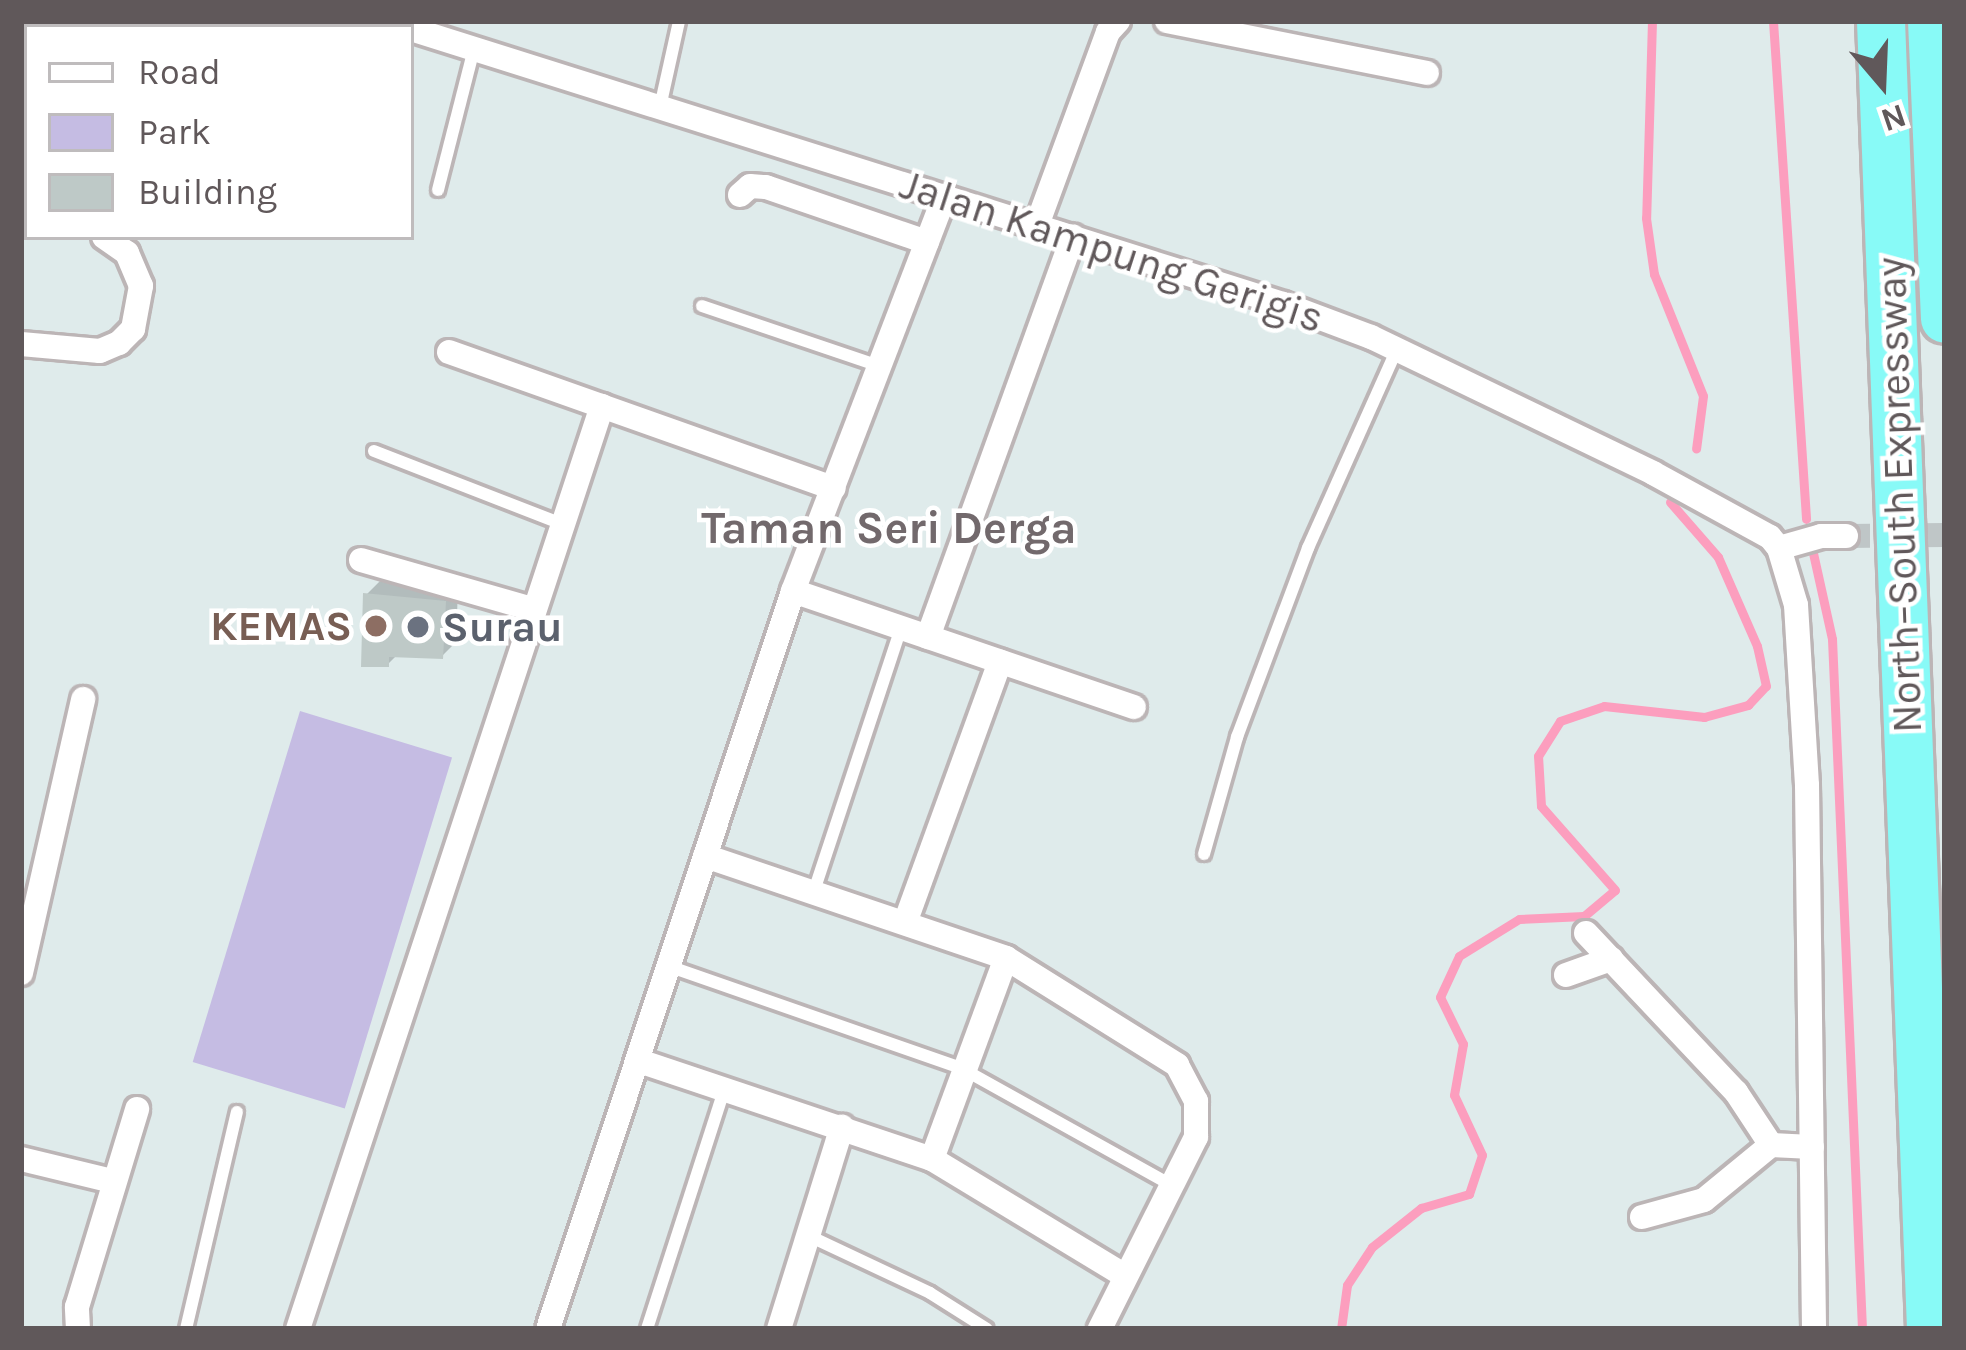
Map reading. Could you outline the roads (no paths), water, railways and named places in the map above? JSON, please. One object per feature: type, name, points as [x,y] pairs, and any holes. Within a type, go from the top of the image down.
[{"type":"highway","name":"North–South Expressway","points":[[1881,21],[1931,1329]]},
{"type":"highway","name":"North–South Expressway","points":[[1932,21],[1945,320]]},
{"type":"street","points":[[1037,225],[1108,32],[1118,21]]},
{"type":"street","points":[[1167,21],[1426,73]]},
{"type":"street","name":"Jalan Kampung Gerigis","points":[[414,28],[1283,304],[1397,349],[1757,526],[1780,548]]},
{"type":"street","points":[[740,195],[750,186],[766,187],[927,242]]},
{"type":"street","points":[[548,1329],[794,591],[945,196]]},
{"type":"street","points":[[928,637],[1073,236]]},
{"type":"street","points":[[21,344],[100,351],[119,343],[133,329],[141,286],[127,253],[108,240]]},
{"type":"street","points":[[448,352],[833,488]]},
{"type":"street","points":[[298,1329],[602,406]]},
{"type":"street","points":[[1814,1329],[1807,785],[1796,605],[1780,548],[1821,536],[1846,536]]},
{"type":"street","points":[[361,560],[532,609]]},
{"type":"street","points":[[794,591],[1134,707]]},
{"type":"street","points":[[905,920],[1000,662]]},
{"type":"street","points":[[21,973],[83,699]]},
{"type":"street","points":[[705,856],[1006,958],[1177,1065],[1196,1101],[1196,1137],[1100,1329]]},
{"type":"street","points":[[1586,933],[1736,1092],[1771,1144]]},
{"type":"street","points":[[932,1159],[961,1068],[1006,958]]},
{"type":"street","points":[[1565,975],[1611,959]]},
{"type":"street","points":[[639,1061],[932,1159],[1125,1276]]},
{"type":"street","points":[[78,1329],[77,1307],[137,1109]]},
{"type":"street","points":[[781,1328],[842,1127]]},
{"type":"street","points":[[1642,1217],[1704,1200],[1771,1144],[1812,1147]]},
{"type":"street","points":[[21,1159],[112,1181]]},
{"type":"lane","points":[[659,108],[679,21]]},
{"type":"lane","points":[[438,190],[474,49]]},
{"type":"lane","points":[[702,306],[882,367]]},
{"type":"lane","points":[[1204,854],[1238,737],[1300,568],[1397,349]]},
{"type":"lane","points":[[374,451],[562,524]]},
{"type":"lane","points":[[814,892],[902,628]]},
{"type":"lane","points":[[671,968],[961,1068],[1171,1185]]},
{"type":"lane","points":[[647,1329],[725,1088]]},
{"type":"lane","points":[[186,1329],[237,1112]]},
{"type":"lane","points":[[806,1234],[930,1293],[987,1329]]},
{"type":"waterway","points":[[1652,21],[1646,218],[1654,274],[1703,396],[1696,449]]},
{"type":"waterway","points":[[1773,21],[1806,519]]},
{"type":"waterway","points":[[1341,1329],[1347,1285],[1372,1247],[1421,1208],[1469,1194],[1482,1155],[1454,1095],[1463,1044],[1440,997],[1459,956],[1519,919],[1584,916],[1615,890],[1541,806],[1538,756],[1560,721],[1604,706],[1704,717],[1748,705],[1766,686],[1757,646],[1718,557],[1670,502]]},
{"type":"waterway","points":[[1813,553],[1832,639],[1862,1329]]},
{"type":"tunnel","points":[[1846,536],[1945,535]]},
{"type":"place","name":"KEMAS","points":[[376,626]]},
{"type":"place","name":"Surau","points":[[418,627]]},
{"type":"district","name":"Taman Seri Derga","points":[[889,529]]}]
